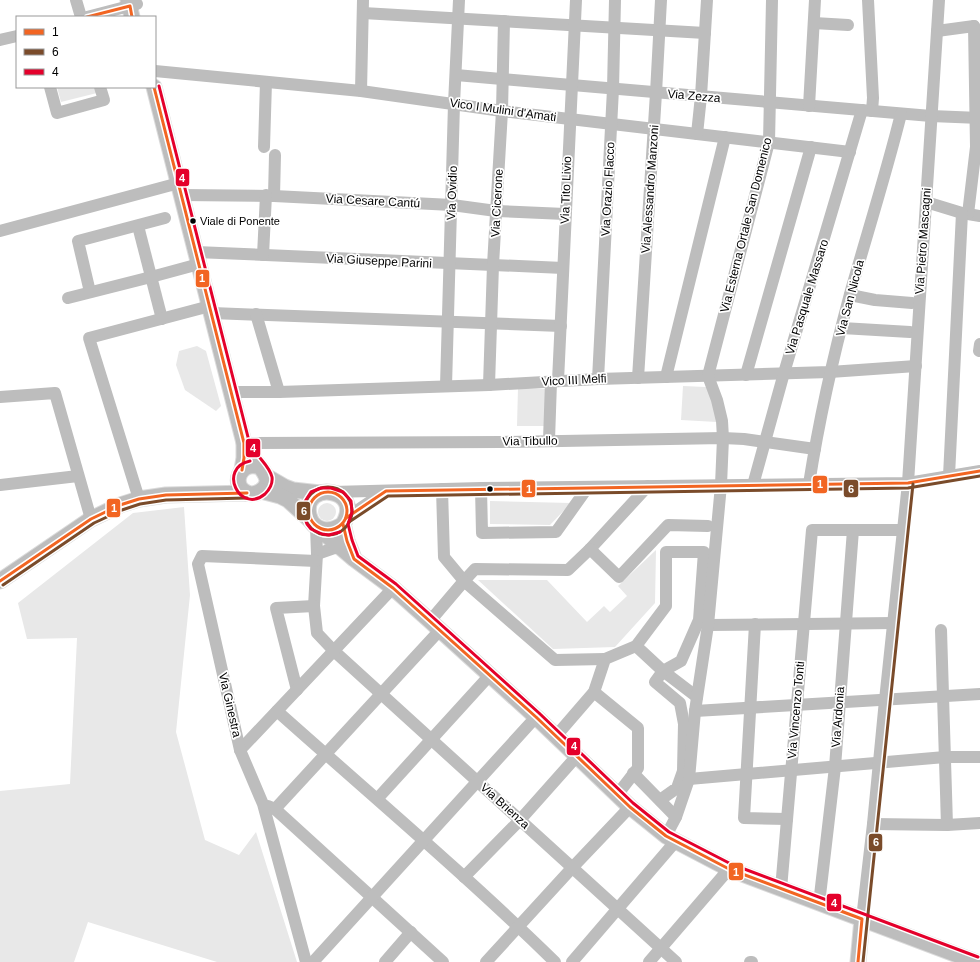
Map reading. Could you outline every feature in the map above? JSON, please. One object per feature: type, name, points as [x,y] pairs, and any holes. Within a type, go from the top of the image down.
[{"type":"main road","points":[[154,88],[244,443],[263,472],[266,483],[254,492]]},
{"type":"main road","points":[[244,443],[240,486],[254,492]]},
{"type":"main road","points":[[211,493],[229,486],[250,465],[285,487],[293,490],[326,493],[339,495],[344,499],[348,512],[344,521],[337,528],[331,531],[325,531],[315,525],[308,514],[308,507],[314,497],[326,493]]},
{"type":"main road","points":[[0,581],[91,519],[120,505],[139,499],[166,495],[254,492],[280,496],[288,500],[354,559],[393,588],[536,717],[630,807],[671,839],[729,869],[976,962]]},
{"type":"main road","points":[[344,521],[347,541],[354,559]]},
{"type":"main road","points":[[858,962],[862,919]]},
{"type":"street","points":[[76,0],[81,16]]},
{"type":"street","points":[[361,91],[363,0]]},
{"type":"street","name":"Via Ovidio","points":[[446,386],[454,104],[459,0]]},
{"type":"street","name":"Via Tito Livio","points":[[550,440],[561,326],[576,0]]},
{"type":"street","name":"Via Orazio Flacco","points":[[598,379],[613,89],[613,27],[615,0]]},
{"type":"street","name":"Via Alessandro Manzoni","points":[[638,378],[661,0]]},
{"type":"street","points":[[697,134],[707,0]]},
{"type":"street","name":"Via Esterna Ortale San Domenico","points":[[708,376],[769,142],[772,0]]},
{"type":"street","points":[[809,106],[815,0]]},
{"type":"street","name":"Via Pasquale Massaro","points":[[753,484],[764,441],[850,152],[873,92],[868,0]]},
{"type":"street","name":"Via Pietro Mascagni","points":[[862,919],[908,483],[939,0]]},
{"type":"street","points":[[92,16],[134,7]]},
{"type":"street","points":[[362,13],[705,33]]},
{"type":"street","name":"Via Cicerone","points":[[489,385],[493,265],[502,111],[504,21]]},
{"type":"street","points":[[814,23],[848,25]]},
{"type":"street","points":[[937,31],[977,32],[978,147],[965,213],[949,476]]},
{"type":"street","points":[[0,40],[16,36]]},
{"type":"street","name":"Vico I Mulini d'Amati","points":[[156,71],[361,91],[502,111],[850,152]]},
{"type":"street","name":"Via Zezza","points":[[456,75],[900,114],[978,118]]},
{"type":"street","points":[[264,147],[266,82]]},
{"type":"street","points":[[50,88],[57,113],[104,100],[100,88]]},
{"type":"street","name":"Via San Nicola","points":[[809,484],[814,449],[830,372],[850,295],[891,152],[900,114]]},
{"type":"street","points":[[666,377],[725,137]]},
{"type":"street","points":[[746,375],[811,147]]},
{"type":"street","points":[[263,255],[275,155]]},
{"type":"street","name":"Via Cesare Cantú","points":[[0,231],[180,189],[270,196],[452,205],[496,211],[566,214]]},
{"type":"street","points":[[926,202],[980,216]]},
{"type":"street","points":[[90,292],[78,242],[165,218]]},
{"type":"street","points":[[138,226],[162,319]]},
{"type":"street","name":"Via Giuseppe Parini","points":[[68,298],[151,277],[197,258],[263,255],[563,268]]},
{"type":"street","points":[[850,295],[875,300],[912,302]]},
{"type":"street","points":[[139,499],[89,338],[162,319],[211,310],[256,314],[561,326]]},
{"type":"street","points":[[256,314],[279,392]]},
{"type":"street","points":[[842,328],[910,332]]},
{"type":"street","name":"Vico III Melfi","points":[[232,392],[279,392],[489,385],[598,379],[830,372],[916,366]]},
{"type":"street","points":[[660,800],[677,788],[683,771],[684,724],[680,702],[655,682],[663,671],[681,661],[699,620],[721,485],[722,422],[717,400],[708,376]]},
{"type":"street","points":[[0,397],[55,393],[91,519]]},
{"type":"street","name":"Via Tibullo","points":[[244,443],[722,438],[764,441],[814,449]]},
{"type":"street","points":[[326,493],[481,488],[908,483],[980,471]]},
{"type":"street","points":[[0,484],[78,476]]},
{"type":"street","points":[[275,809],[381,694],[435,625],[464,581],[475,569],[568,570],[590,549],[648,486]]},
{"type":"street","points":[[481,488],[482,533],[556,532],[588,487]]},
{"type":"street","points":[[442,489],[444,557],[464,581],[555,660],[605,659],[636,646],[666,606],[666,552],[704,552],[709,566],[708,625],[695,711],[689,779],[676,817],[671,839],[618,910],[572,962]]},
{"type":"street","points":[[344,521],[386,490]]},
{"type":"street","name":"Via Brienza","points":[[315,525],[316,557],[314,606],[317,633],[334,651],[676,962]]},
{"type":"street","points":[[590,549],[619,577],[668,525],[708,526]]},
{"type":"street","name":"Via Vincenzo Tonti","points":[[781,889],[812,530],[853,530]]},
{"type":"street","points":[[853,530],[903,530]]},
{"type":"street","name":"Via Ardonia","points":[[819,904],[835,767],[853,530]]},
{"type":"street","points":[[316,557],[340,546]]},
{"type":"street","name":"Via Ginestra","points":[[306,962],[263,804],[240,750],[198,564],[202,556],[316,557]]},
{"type":"street","points":[[240,750],[393,588]]},
{"type":"street","points":[[297,690],[276,608],[314,606]]},
{"type":"street","points":[[708,625],[894,623]]},
{"type":"street","points":[[755,624],[744,818],[787,819]]},
{"type":"street","points":[[942,630],[947,825]]},
{"type":"street","points":[[636,646],[663,671],[697,697]]},
{"type":"street","points":[[556,736],[594,692],[605,659]]},
{"type":"street","points":[[378,798],[490,675]]},
{"type":"street","points":[[594,692],[638,728],[638,768],[617,795]]},
{"type":"street","points":[[695,711],[980,694]]},
{"type":"street","points":[[278,711],[325,754],[378,798],[423,841],[519,926],[555,962]]},
{"type":"street","points":[[313,962],[536,717]]},
{"type":"street","points":[[464,877],[520,820],[577,756]]},
{"type":"street","points":[[689,779],[945,757],[980,756]]},
{"type":"street","points":[[633,773],[676,817]]},
{"type":"street","points":[[263,804],[275,809],[443,962]]},
{"type":"street","points":[[486,962],[630,807]]},
{"type":"street","points":[[873,824],[947,825],[980,823]]},
{"type":"street","points":[[650,962],[729,869]]},
{"type":"street","points":[[385,962],[410,932]]},
{"type":"shaded area","points":[[57,88],[96,88],[97,93],[61,102]]},
{"type":"shaded area","points":[[197,346],[206,351],[221,406],[216,411],[185,390],[176,365],[179,351]]},
{"type":"shaded area","points":[[683,386],[706,387],[713,401],[717,422],[681,420]]},
{"type":"shaded area","points":[[518,388],[547,389],[547,426],[517,426]]},
{"type":"shaded area","points":[[490,501],[571,503],[550,525],[490,524]]},
{"type":"shaded area","points":[[323,503],[331,503],[336,508],[334,519],[331,521],[323,521],[318,516],[318,508]]},
{"type":"shaded area","points":[[184,507],[190,595],[176,732],[205,840],[239,855],[256,832],[297,962],[217,962],[88,922],[74,962],[0,962],[0,791],[70,784],[77,638],[27,639],[18,603],[133,513]]},
{"type":"shaded area","points":[[656,550],[655,603],[615,647],[553,649],[478,580],[547,580],[587,622],[604,606],[610,612],[627,596],[618,586]]},
{"type":"transit line","name":"1","points":[[91,16],[130,6],[132,16]]},
{"type":"transit line","name":"4","points":[[159,86],[249,441],[268,468],[272,477],[272,484],[268,490],[265,494],[256,499],[247,499],[241,495],[236,488],[234,480],[235,472],[240,465],[250,461]]},
{"type":"transit line","name":"1","points":[[154,88],[244,443],[242,470]]},
{"type":"transit line","name":"1","points":[[346,518],[386,491],[908,483],[980,471]]},
{"type":"transit line","name":"6","points":[[349,522],[388,496],[908,488],[980,476]]},
{"type":"transit line","name":"6","points":[[863,962],[913,484]]},
{"type":"transit line","name":"6","points":[[323,487],[333,487],[342,491],[348,497],[351,502],[352,511],[351,520],[342,531],[333,535],[323,535],[314,531],[308,525],[304,516],[304,506],[308,497],[314,491],[323,487]]},
{"type":"transit line","name":"4","points":[[340,532],[329,535],[322,534],[311,529],[307,524],[304,516],[304,503],[311,492],[321,488],[331,488],[343,492],[351,501],[352,512],[348,524],[358,556],[396,584],[539,713],[633,803],[669,832],[731,864],[978,957]]},
{"type":"transit line","name":"1","points":[[324,492],[332,492],[342,497],[346,504],[347,511],[346,518],[342,525],[332,530],[324,530],[314,525],[312,522],[309,515],[309,507],[314,497],[317,495],[324,492]]},
{"type":"transit line","name":"1","points":[[0,581],[91,519],[120,505],[139,499],[166,495],[247,493]]},
{"type":"transit line","name":"6","points":[[3,585],[94,523],[122,510],[140,504],[166,500],[247,498]]},
{"type":"transit line","name":"1","points":[[343,524],[347,541],[354,559],[393,588],[536,717],[630,807],[666,836],[729,869],[862,919],[858,962]]},
{"type":"place","name":"Viale di Ponente","points":[[193,221]]}]
